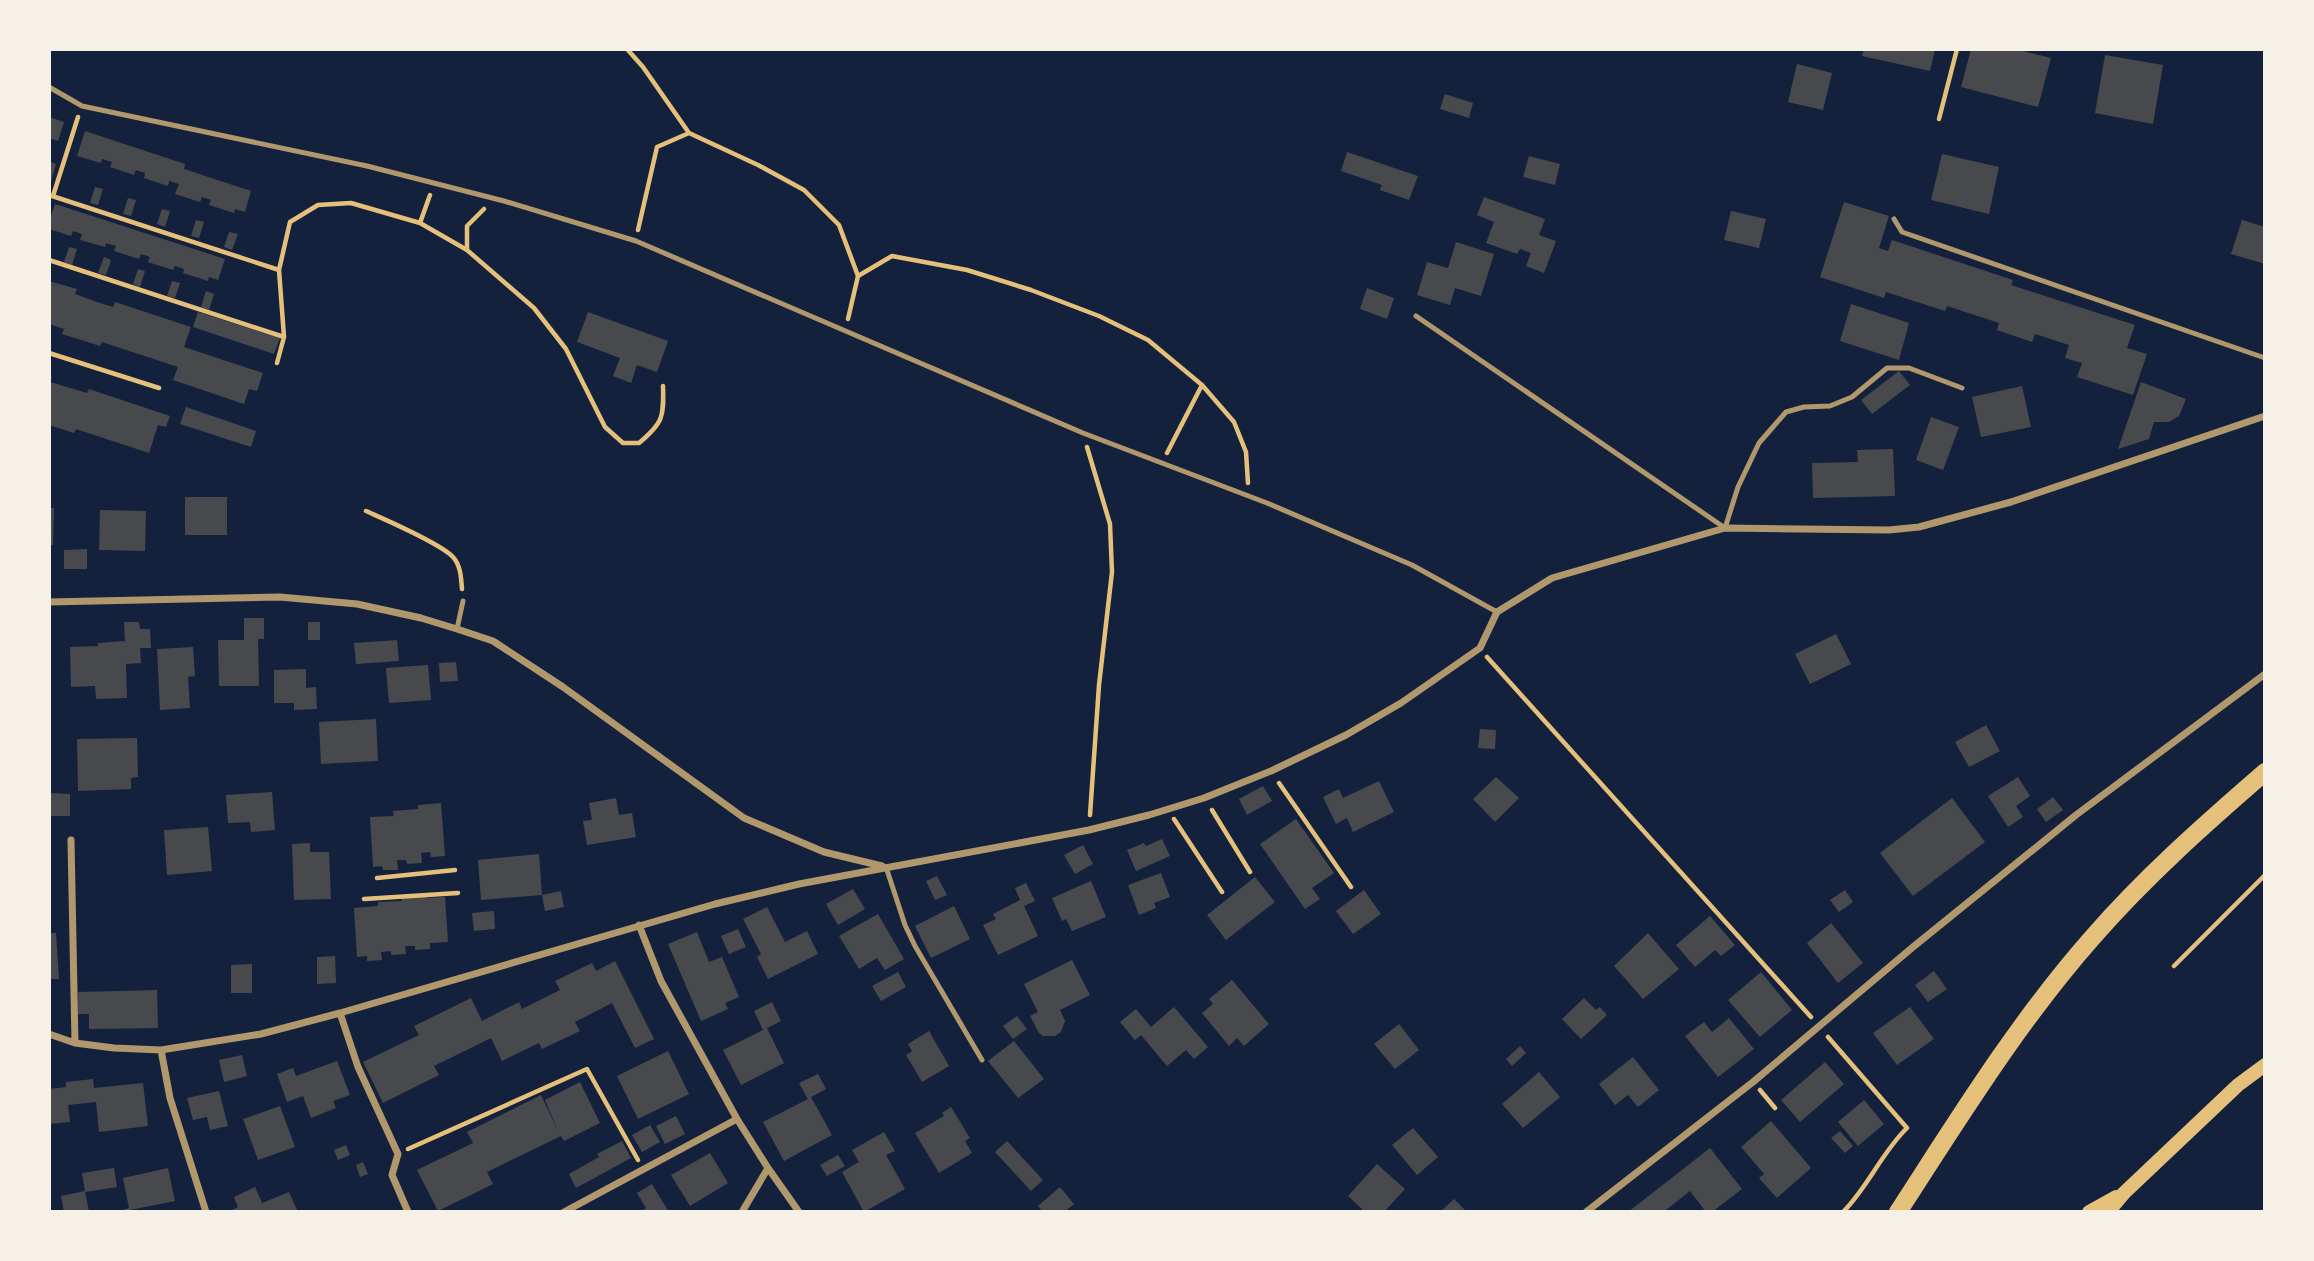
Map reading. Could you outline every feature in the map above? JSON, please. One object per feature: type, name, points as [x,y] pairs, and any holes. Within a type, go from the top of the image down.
[{"type":"main road","points":[[1898,1212],[2024,1023],[2092,938],[2179,847],[2265,772]]},
{"type":"main road","points":[[2108,1212],[2123,1193],[2238,1085],[2265,1065]]},
{"type":"main road","points":[[2089,1212],[2123,1193]]},
{"type":"street","points":[[49,1034],[75,1042],[114,1048],[161,1050],[261,1034],[639,925],[787,887],[1089,830],[1168,810],[1270,771],[1368,722],[1480,648],[1497,612],[1552,578],[1725,528],[1889,530],[1919,527],[2011,502],[2265,416]]},
{"type":"street","points":[[49,602],[279,597],[357,604],[457,629],[493,641],[563,687],[744,818],[824,852],[886,867]]},
{"type":"street","points":[[1586,1212],[1753,1082],[2076,816],[2265,674]]},
{"type":"street","points":[[71,841],[75,1042]]},
{"type":"street","points":[[639,925],[661,981],[737,1119],[799,1212]]},
{"type":"street","points":[[340,1013],[358,1068],[398,1154],[391,1175],[408,1212]]},
{"type":"street","points":[[161,1050],[170,1098],[206,1212]]},
{"type":"street","points":[[564,1212],[737,1119]]},
{"type":"street","points":[[742,1212],[768,1168]]},
{"type":"lane","points":[[49,87],[82,106],[354,163],[505,201],[636,241],[1083,433],[1246,495],[1412,565],[1497,612]]},
{"type":"lane","points":[[1894,219],[1902,232],[2265,358]]},
{"type":"lane","points":[[1416,316],[1725,528],[1738,487],[1759,443],[1786,412],[1804,407],[1830,406],[1852,397],[1887,368],[1909,369],[1962,387]]},
{"type":"lane","points":[[457,629],[463,601]]},
{"type":"lane","points":[[886,867],[905,925],[915,946],[982,1060]]},
{"type":"path","points":[[627,49],[643,66],[689,132],[804,190],[839,225],[858,276],[846,333]]},
{"type":"path","points":[[1939,119],[1957,49]]},
{"type":"path","points":[[82,106],[51,195],[279,270]]},
{"type":"path","points":[[636,241],[657,147],[689,132]]},
{"type":"path","points":[[421,223],[434,183]]},
{"type":"path","points":[[467,250],[467,226],[485,208],[505,201]]},
{"type":"path","points":[[277,363],[284,337],[279,270],[290,222],[318,205],[351,203],[421,223],[467,250],[534,308],[566,349],[605,427],[623,443],[639,443],[652,432],[664,414],[663,386]]},
{"type":"path","points":[[858,276],[892,256],[967,270],[1031,290],[1099,316],[1148,340],[1202,385],[1234,422],[1246,452],[1249,476],[1246,495]]},
{"type":"path","points":[[49,260],[284,337]]},
{"type":"path","points":[[49,353],[159,388]]},
{"type":"path","points":[[1162,463],[1202,385]]},
{"type":"path","points":[[1083,433],[1110,524],[1112,572],[1099,685],[1089,830]]},
{"type":"path","points":[[366,510],[437,546],[453,558],[460,570],[463,601]]},
{"type":"path","points":[[1480,648],[1808,1014]]},
{"type":"path","points":[[1270,771],[1351,887]]},
{"type":"path","points":[[1204,798],[1250,872]]},
{"type":"path","points":[[1168,810],[1222,891]]},
{"type":"path","points":[[377,878],[456,870]]},
{"type":"path","points":[[2174,966],[2265,875]]},
{"type":"path","points":[[365,899],[458,893]]},
{"type":"path","points":[[1829,1038],[1907,1128],[1857,1198],[1843,1212]]},
{"type":"path","points":[[398,1154],[587,1069],[643,1169]]},
{"type":"building","points":[[1864,49],[1935,49],[1930,71],[1862,56]]},
{"type":"building","points":[[1971,49],[2015,49],[2051,58],[2038,107],[1961,87]]},
{"type":"building","points":[[2105,55],[2163,65],[2153,124],[2095,113]]},
{"type":"building","points":[[1797,64],[1832,73],[1823,110],[1788,102]]},
{"type":"building","points":[[1445,94],[1473,103],[1469,118],[1440,109]]},
{"type":"building","points":[[49,117],[64,122],[58,141],[49,138]]},
{"type":"building","points":[[85,131],[185,164],[184,169],[251,191],[245,212],[235,209],[234,213],[209,205],[211,200],[202,197],[200,202],[175,194],[179,184],[169,181],[168,186],[144,178],[145,173],[136,170],[134,175],[110,167],[112,162],[102,159],[101,163],[77,156]]},
{"type":"building","points":[[1347,152],[1418,176],[1409,200],[1380,190],[1382,185],[1341,171]]},
{"type":"building","points":[[1942,154],[1999,167],[1989,214],[1931,200]]},
{"type":"building","points":[[1529,156],[1560,164],[1555,185],[1523,177]]},
{"type":"building","points":[[49,161],[56,164],[50,185],[49,185]]},
{"type":"building","points":[[95,187],[103,189],[98,205],[90,203]]},
{"type":"building","points":[[1484,197],[1545,219],[1539,235],[1556,241],[1544,273],[1526,266],[1531,253],[1520,249],[1517,254],[1486,243],[1494,222],[1477,215]]},
{"type":"building","points":[[128,198],[136,200],[131,216],[123,214]]},
{"type":"building","points":[[1844,202],[1889,216],[1879,248],[1888,251],[1892,240],[2013,280],[2011,285],[2135,325],[2127,348],[2147,354],[2133,395],[2077,377],[2082,363],[2065,358],[2069,345],[2035,334],[2032,342],[1997,330],[1999,323],[1947,306],[1945,311],[1886,292],[1884,298],[1820,277]]},
{"type":"building","points":[[55,204],[225,259],[218,280],[209,277],[208,281],[183,273],[184,269],[175,266],[173,270],[148,262],[150,257],[141,254],[139,259],[114,251],[116,246],[106,243],[105,247],[80,240],[82,234],[73,231],[71,236],[49,229]]},
{"type":"building","points":[[162,209],[170,211],[165,227],[157,224]]},
{"type":"building","points":[[1731,211],[1766,219],[1759,248],[1724,240]]},
{"type":"building","points":[[196,220],[204,222],[199,238],[191,236]]},
{"type":"building","points":[[2242,220],[2265,227],[2265,264],[2231,254]]},
{"type":"building","points":[[229,232],[238,234],[232,250],[224,247]]},
{"type":"building","points":[[1456,242],[1494,254],[1481,296],[1455,288],[1450,305],[1417,295],[1427,262],[1448,268]]},
{"type":"building","points":[[69,247],[77,249],[72,265],[64,262]]},
{"type":"building","points":[[104,257],[111,260],[106,275],[98,273]]},
{"type":"building","points":[[138,269],[145,271],[140,287],[133,284]]},
{"type":"building","points":[[49,281],[77,289],[75,294],[94,301],[113,307],[115,302],[191,327],[184,347],[263,373],[257,391],[249,389],[244,404],[173,380],[178,367],[102,342],[100,346],[62,334],[64,329],[49,324]]},
{"type":"building","points":[[172,281],[180,283],[175,298],[167,296]]},
{"type":"building","points":[[1367,288],[1394,298],[1387,319],[1360,309]]},
{"type":"building","points":[[206,291],[214,294],[209,310],[201,307]]},
{"type":"building","points":[[1851,304],[1909,323],[1899,360],[1840,341]]},
{"type":"building","points":[[198,312],[280,338],[274,354],[193,327]]},
{"type":"building","points":[[588,312],[668,341],[657,372],[637,365],[631,383],[613,376],[620,358],[577,342]]},
{"type":"building","points":[[1899,371],[1910,385],[1872,414],[1861,400]]},
{"type":"building","points":[[49,376],[52,377],[50,382],[87,393],[89,389],[170,416],[166,427],[158,425],[149,453],[76,429],[74,433],[49,425]]},
{"type":"building","points":[[2141,382],[2186,399],[2179,416],[2169,422],[2154,422],[2149,439],[2118,449]]},
{"type":"building","points":[[2022,386],[2031,427],[1981,437],[1972,397]]},
{"type":"building","points":[[186,407],[256,431],[251,447],[180,424]]},
{"type":"building","points":[[1931,417],[1959,427],[1943,470],[1916,460]]},
{"type":"building","points":[[1893,449],[1895,496],[1813,498],[1812,463],[1858,462],[1857,450]]},
{"type":"building","points":[[185,497],[227,497],[227,535],[185,535]]},
{"type":"building","points":[[49,508],[54,508],[53,545],[49,545]]},
{"type":"building","points":[[100,510],[146,511],[145,551],[99,550]]},
{"type":"building","points":[[87,549],[87,569],[64,569],[64,550]]},
{"type":"building","points":[[244,618],[264,618],[264,639],[258,639],[259,686],[219,686],[218,640],[244,640]]},
{"type":"building","points":[[124,622],[139,622],[140,629],[150,629],[151,648],[140,648],[141,663],[126,664],[127,698],[96,699],[95,686],[71,687],[70,647],[125,641]]},
{"type":"building","points":[[308,622],[320,622],[320,640],[308,640]]},
{"type":"building","points":[[1836,634],[1851,664],[1810,684],[1795,654]]},
{"type":"building","points":[[397,640],[399,661],[356,664],[354,643]]},
{"type":"building","points":[[193,647],[195,676],[188,677],[190,708],[160,710],[157,649]]},
{"type":"building","points":[[456,662],[458,681],[440,682],[439,663]]},
{"type":"building","points":[[428,665],[431,700],[389,703],[386,668]]},
{"type":"building","points":[[306,669],[306,688],[316,687],[317,709],[294,710],[294,703],[274,703],[274,670]]},
{"type":"building","points":[[376,719],[378,761],[321,764],[319,722]]},
{"type":"building","points":[[1986,725],[2000,751],[1969,767],[1955,742]]},
{"type":"building","points":[[1480,729],[1496,730],[1495,749],[1478,748]]},
{"type":"building","points":[[137,738],[138,777],[131,778],[131,789],[78,791],[77,739]]},
{"type":"building","points":[[1496,777],[1519,798],[1495,822],[1473,799]]},
{"type":"building","points":[[2018,777],[2030,796],[2016,806],[2023,817],[2008,827],[1988,796]]},
{"type":"building","points":[[1379,781],[1394,812],[1353,832],[1347,818],[1336,824],[1323,797],[1339,789],[1343,798]]},
{"type":"building","points":[[1263,786],[1272,801],[1247,815],[1239,799]]},
{"type":"building","points":[[272,792],[275,830],[251,832],[250,822],[228,823],[226,795]]},
{"type":"building","points":[[50,793],[70,794],[70,816],[49,816]]},
{"type":"building","points":[[2053,797],[2063,810],[2046,822],[2037,809]]},
{"type":"building","points":[[616,798],[619,815],[632,813],[636,837],[587,845],[583,821],[592,820],[589,803]]},
{"type":"building","points":[[1952,798],[1985,842],[1913,896],[1880,853]]},
{"type":"building","points":[[441,803],[445,856],[431,857],[430,852],[421,853],[422,863],[407,864],[406,860],[397,860],[398,870],[373,867],[370,817],[394,816],[393,811],[418,809],[418,805]]},
{"type":"building","points":[[1296,819],[1334,873],[1312,888],[1320,899],[1305,909],[1260,844]]},
{"type":"building","points":[[208,827],[212,871],[167,875],[164,830]]},
{"type":"building","points":[[1162,839],[1170,856],[1136,871],[1127,850]]},
{"type":"building","points":[[310,843],[310,852],[329,852],[331,899],[294,900],[292,844]]},
{"type":"building","points":[[1083,845],[1093,864],[1075,874],[1064,855]]},
{"type":"building","points":[[539,854],[542,895],[481,900],[478,860]]},
{"type":"building","points":[[1161,873],[1170,897],[1154,903],[1156,908],[1139,915],[1128,885]]},
{"type":"building","points":[[937,876],[947,895],[935,900],[926,881]]},
{"type":"building","points":[[1255,877],[1275,902],[1226,940],[1207,915]]},
{"type":"building","points":[[1091,881],[1106,917],[1072,931],[1066,919],[1062,921],[1052,898]]},
{"type":"building","points":[[1026,883],[1035,901],[1024,906],[1038,936],[998,955],[983,925],[996,919],[993,914],[1020,900],[1015,888]]},
{"type":"building","points":[[853,889],[865,909],[838,925],[826,904]]},
{"type":"building","points":[[1364,890],[1381,914],[1353,934],[1336,911]]},
{"type":"building","points":[[1845,890],[1853,902],[1839,912],[1830,900]]},
{"type":"building","points":[[561,891],[564,907],[545,911],[542,895]]},
{"type":"building","points":[[402,897],[445,897],[448,942],[430,943],[430,949],[415,950],[415,946],[405,946],[406,954],[391,955],[391,951],[381,952],[382,960],[367,961],[367,956],[357,957],[354,908],[378,906],[378,902],[402,901]]},
{"type":"building","points":[[954,906],[970,939],[931,958],[915,926]]},
{"type":"building","points":[[767,907],[785,942],[807,931],[818,954],[768,979],[757,957],[761,954],[743,919]]},
{"type":"building","points":[[494,911],[495,929],[474,931],[472,913]]},
{"type":"building","points":[[878,914],[904,959],[885,970],[877,958],[859,969],[839,936]]},
{"type":"building","points":[[1710,916],[1735,945],[1721,956],[1715,950],[1695,967],[1676,945]]},
{"type":"building","points":[[1831,923],[1863,963],[1838,983],[1807,943]]},
{"type":"building","points":[[738,929],[746,947],[729,954],[721,936]]},
{"type":"building","points":[[697,932],[709,962],[722,957],[739,997],[725,1003],[728,1009],[701,1021],[668,944]]},
{"type":"building","points":[[49,933],[56,933],[59,979],[49,979]]},
{"type":"building","points":[[1648,933],[1679,969],[1643,999],[1614,966]]},
{"type":"building","points":[[335,956],[336,983],[317,984],[317,957]]},
{"type":"building","points":[[1072,960],[1090,995],[1060,1010],[1065,1021],[1061,1032],[1055,1036],[1043,1036],[1030,1016],[1038,1012],[1024,984]]},
{"type":"building","points":[[615,961],[654,1039],[635,1048],[612,1003],[575,1022],[580,1031],[542,1049],[539,1043],[502,1061],[491,1038],[434,1066],[439,1075],[383,1103],[363,1062],[419,1035],[414,1026],[471,998],[482,1021],[519,1002],[522,1009],[560,990],[555,981],[592,963],[596,971]]},
{"type":"building","points":[[252,964],[252,993],[231,993],[231,965]]},
{"type":"building","points":[[1934,971],[1947,989],[1928,1002],[1915,985]]},
{"type":"building","points":[[898,972],[906,987],[881,1001],[872,986]]},
{"type":"building","points":[[1761,972],[1792,1010],[1760,1037],[1728,1000]]},
{"type":"building","points":[[1232,980],[1269,1024],[1244,1046],[1237,1038],[1229,1046],[1202,1013],[1213,1004],[1209,999]]},
{"type":"building","points":[[157,990],[158,1028],[89,1029],[89,1014],[78,1014],[78,992]]},
{"type":"building","points":[[1584,998],[1596,1010],[1600,1007],[1607,1015],[1581,1039],[1562,1019]]},
{"type":"building","points":[[772,1002],[781,1021],[767,1028],[784,1063],[741,1085],[723,1050],[763,1030],[754,1011]]},
{"type":"building","points":[[1174,1007],[1208,1047],[1194,1059],[1186,1050],[1167,1066],[1141,1035],[1135,1040],[1120,1022],[1136,1009],[1151,1027]]},
{"type":"building","points":[[1910,1007],[1934,1039],[1897,1065],[1873,1033]]},
{"type":"building","points":[[1017,1016],[1027,1029],[1013,1039],[1003,1026]]},
{"type":"building","points":[[1729,1018],[1754,1049],[1718,1077],[1685,1036],[1704,1022],[1712,1032]]},
{"type":"building","points":[[1399,1024],[1419,1050],[1395,1069],[1374,1044]]},
{"type":"building","points":[[929,1031],[949,1066],[922,1082],[906,1055],[912,1051],[908,1044]]},
{"type":"building","points":[[1014,1041],[1044,1079],[1018,1098],[988,1061]]},
{"type":"building","points":[[1520,1046],[1526,1053],[1512,1066],[1506,1059]]},
{"type":"building","points":[[668,1051],[689,1094],[638,1119],[617,1076]]},
{"type":"building","points":[[242,1055],[247,1076],[224,1082],[219,1060]]},
{"type":"building","points":[[1633,1057],[1659,1090],[1638,1107],[1628,1095],[1615,1105],[1599,1084]]},
{"type":"building","points":[[337,1061],[350,1095],[333,1101],[336,1108],[311,1118],[303,1096],[287,1102],[277,1074],[293,1068],[296,1076]]},
{"type":"building","points":[[1825,1062],[1844,1084],[1800,1122],[1781,1100]]},
{"type":"building","points":[[1539,1072],[1560,1097],[1523,1128],[1502,1104]]},
{"type":"building","points":[[818,1074],[826,1089],[811,1097],[832,1135],[784,1161],[763,1122],[808,1099],[799,1083]]},
{"type":"building","points":[[93,1079],[94,1088],[143,1083],[148,1126],[99,1132],[96,1102],[68,1105],[70,1122],[49,1124],[49,1089],[66,1087],[66,1082]]},
{"type":"building","points":[[580,1082],[600,1123],[564,1141],[561,1136],[487,1172],[493,1184],[438,1211],[417,1170],[473,1143],[467,1132],[541,1095],[559,1133],[545,1100]]},
{"type":"building","points":[[219,1091],[228,1126],[210,1130],[207,1117],[193,1120],[187,1098]]},
{"type":"building","points":[[1864,1100],[1884,1124],[1858,1146],[1838,1122]]},
{"type":"building","points":[[280,1106],[295,1147],[258,1160],[243,1119]]},
{"type":"building","points":[[951,1107],[970,1138],[965,1141],[972,1153],[939,1173],[915,1133],[944,1116],[942,1113]]},
{"type":"building","points":[[676,1116],[685,1134],[665,1144],[656,1126]]},
{"type":"building","points":[[1771,1121],[1811,1168],[1777,1198],[1759,1178],[1764,1174],[1741,1147]]},
{"type":"building","points":[[650,1125],[660,1142],[642,1152],[632,1135]]},
{"type":"building","points":[[1413,1128],[1438,1157],[1417,1175],[1392,1145]]},
{"type":"building","points":[[1840,1131],[1853,1146],[1845,1153],[1831,1138]]},
{"type":"building","points":[[884,1132],[895,1151],[886,1155],[905,1189],[864,1212],[842,1172],[859,1162],[852,1150]]},
{"type":"building","points":[[622,1141],[631,1158],[576,1188],[569,1174],[599,1157],[597,1154]]},
{"type":"building","points":[[1007,1141],[1043,1180],[1031,1191],[995,1152]]},
{"type":"building","points":[[346,1145],[350,1155],[338,1160],[334,1150]]},
{"type":"building","points":[[1710,1148],[1742,1189],[1712,1212],[1706,1212],[1690,1191],[1666,1210],[1668,1212],[1628,1212]]},
{"type":"building","points":[[710,1153],[728,1183],[690,1206],[671,1175]]},
{"type":"building","points":[[838,1155],[845,1166],[827,1176],[820,1165]]},
{"type":"building","points":[[363,1162],[368,1174],[360,1177],[356,1165]]},
{"type":"building","points":[[1377,1164],[1405,1189],[1384,1212],[1361,1212],[1363,1210],[1348,1196]]},
{"type":"building","points":[[114,1168],[117,1187],[85,1192],[82,1173]]},
{"type":"building","points":[[168,1168],[175,1201],[116,1212],[129,1208],[123,1178]]},
{"type":"building","points":[[652,1184],[669,1212],[640,1212],[646,1208],[637,1193]]},
{"type":"building","points":[[255,1187],[262,1203],[289,1192],[298,1212],[228,1212],[238,1207],[234,1197]]},
{"type":"building","points":[[1060,1187],[1074,1204],[1064,1212],[1043,1212],[1038,1206]]},
{"type":"building","points":[[85,1191],[89,1212],[64,1212],[61,1196]]},
{"type":"building","points":[[1454,1199],[1467,1212],[1440,1212]]}]
